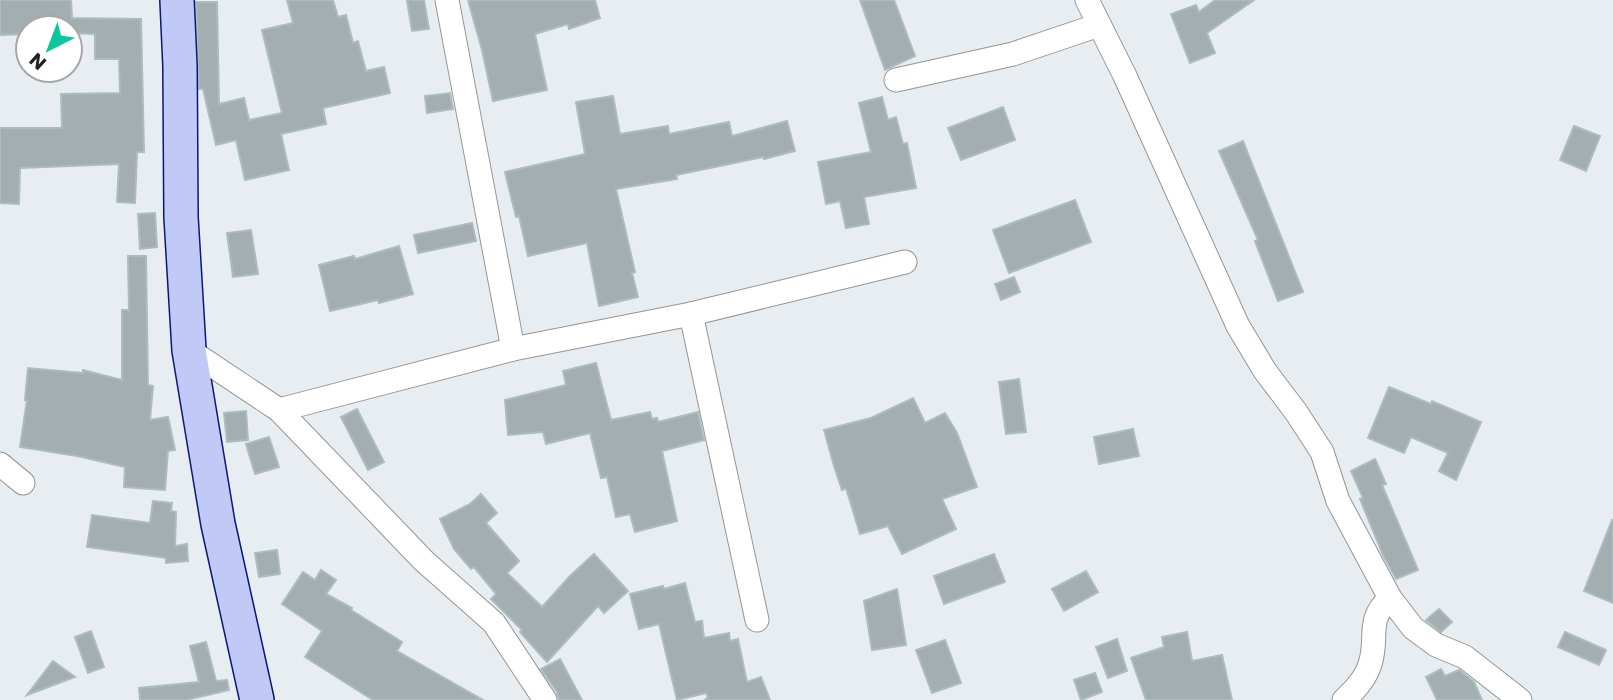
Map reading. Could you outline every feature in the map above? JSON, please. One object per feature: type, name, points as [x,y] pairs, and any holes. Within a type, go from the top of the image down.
[{"type":"street","points":[[177,0],[181,217],[188,350],[218,524],[257,700]]},
{"type":"street","points":[[447,0],[513,349]]},
{"type":"street","points":[[1087,0],[1125,76],[1237,326],[1322,452],[1338,501],[1390,598],[1413,628],[1436,645],[1465,657],[1520,700]]},
{"type":"street","points":[[896,80],[1013,54],[1099,25]]},
{"type":"street","points":[[279,410],[513,349],[691,314],[905,262]]},
{"type":"street","points":[[691,314],[757,620]]},
{"type":"street","points":[[188,350],[279,410],[424,561],[494,623],[545,700]]},
{"type":"street","points":[[0,464],[23,483]]},
{"type":"street","points":[[1344,700],[1363,680],[1371,664],[1376,616],[1390,598]]},
{"type":"building","points":[[0,0],[71,0],[72,14],[14,14],[14,34],[0,35]]},
{"type":"building","points":[[287,0],[333,0],[338,17],[346,15],[353,43],[358,41],[366,71],[384,67],[390,93],[323,108],[326,124],[281,134],[289,170],[245,180],[236,140],[216,145],[203,89],[199,89],[196,2],[217,2],[219,104],[244,98],[249,120],[282,113],[262,30],[293,23]]},
{"type":"building","points":[[407,0],[424,0],[429,29],[412,31]]},
{"type":"building","points":[[468,0],[595,0],[600,18],[569,29],[568,24],[535,34],[547,90],[493,101]]},
{"type":"building","points":[[860,0],[894,0],[915,56],[885,70]]},
{"type":"building","points":[[1215,0],[1254,0],[1207,33],[1215,53],[1190,63],[1171,14],[1196,5],[1199,12]]},
{"type":"building","points":[[84,18],[141,19],[144,152],[137,152],[135,203],[117,202],[119,164],[20,168],[19,204],[0,203],[0,128],[62,128],[61,94],[120,93],[119,59],[95,59],[95,34],[84,34]]},
{"type":"building","points":[[450,93],[453,109],[427,113],[425,96]]},
{"type":"building","points":[[613,96],[620,134],[668,126],[669,134],[729,122],[732,136],[787,121],[795,151],[676,175],[677,179],[616,189],[638,297],[599,306],[587,243],[528,256],[505,172],[585,154],[576,102]]},
{"type":"building","points":[[882,97],[888,120],[896,117],[903,144],[907,143],[916,188],[864,197],[869,224],[846,228],[840,201],[826,204],[818,162],[871,152],[859,103]]},
{"type":"building","points":[[1003,107],[1015,140],[961,160],[948,128]]},
{"type":"building","points":[[1574,126],[1600,136],[1586,171],[1560,160]]},
{"type":"building","points":[[1243,141],[1303,292],[1278,301],[1255,241],[1258,240],[1219,151]]},
{"type":"building","points":[[1075,200],[1091,242],[1009,273],[993,230]]},
{"type":"building","points":[[155,213],[157,247],[140,249],[138,214]]},
{"type":"building","points":[[472,223],[476,241],[418,253],[414,235]]},
{"type":"building","points":[[251,230],[258,274],[233,277],[227,233]]},
{"type":"building","points":[[399,246],[413,294],[330,311],[319,265],[354,256],[355,259]]},
{"type":"building","points":[[128,256],[146,256],[148,385],[153,386],[150,420],[168,417],[175,450],[168,451],[165,490],[124,487],[125,467],[20,447],[27,400],[28,368],[83,373],[83,370],[122,380],[122,310],[129,310]]},
{"type":"building","points":[[1014,277],[1020,292],[1001,300],[995,284]]},
{"type":"building","points":[[596,363],[611,420],[650,412],[652,419],[657,418],[658,422],[698,412],[704,440],[662,451],[677,521],[635,532],[630,514],[616,517],[607,477],[601,478],[590,433],[546,444],[543,432],[508,435],[505,400],[566,385],[563,371]]},
{"type":"building","points":[[1019,379],[1026,432],[1006,434],[999,382]]},
{"type":"building","points":[[1389,387],[1431,404],[1432,401],[1481,422],[1456,480],[1439,471],[1448,453],[1411,437],[1404,453],[1368,438]]},
{"type":"building","points":[[913,398],[925,423],[945,413],[957,433],[977,487],[942,499],[956,529],[902,554],[888,526],[860,534],[846,488],[842,490],[824,430],[871,418]]},
{"type":"building","points":[[357,409],[384,462],[368,470],[341,417]]},
{"type":"building","points":[[246,411],[248,440],[227,442],[224,413]]},
{"type":"building","points":[[1133,429],[1139,456],[1099,464],[1094,437]]},
{"type":"building","points":[[269,437],[279,467],[255,474],[246,444]]},
{"type":"building","points":[[1375,459],[1386,484],[1382,485],[1418,570],[1396,579],[1383,555],[1351,471]]},
{"type":"building","points":[[481,494],[497,513],[486,523],[519,561],[507,573],[542,607],[594,554],[628,591],[604,613],[598,606],[547,662],[520,632],[522,630],[491,599],[496,594],[474,567],[471,569],[454,549],[440,519],[470,504]]},
{"type":"building","points":[[153,501],[172,503],[171,511],[176,512],[175,546],[187,544],[188,561],[166,563],[166,558],[87,547],[92,515],[150,523]]},
{"type":"building","points":[[1613,520],[1613,603],[1584,591]]},
{"type":"building","points":[[277,550],[280,574],[259,577],[255,553]]},
{"type":"building","points":[[994,554],[1005,582],[944,604],[934,576]]},
{"type":"building","points":[[321,570],[336,580],[326,594],[402,642],[397,651],[483,700],[373,700],[305,657],[322,631],[282,604],[303,572],[315,580]]},
{"type":"building","points":[[1086,571],[1098,592],[1064,611],[1052,589]]},
{"type":"building","points":[[685,583],[695,622],[702,621],[704,638],[729,633],[730,641],[738,639],[747,682],[761,677],[770,700],[705,700],[708,697],[706,693],[677,700],[659,624],[639,629],[630,594]]},
{"type":"building","points":[[897,589],[906,645],[872,650],[864,601]]},
{"type":"building","points":[[1439,609],[1452,622],[1441,632],[1426,620]]},
{"type":"building","points":[[91,631],[104,667],[88,673],[75,637]]},
{"type":"building","points":[[1187,632],[1192,661],[1222,655],[1232,700],[1146,700],[1131,658],[1164,647],[1162,637]]},
{"type":"building","points":[[1565,632],[1606,650],[1599,665],[1558,647]]},
{"type":"building","points":[[1117,639],[1127,671],[1108,678],[1096,647]]},
{"type":"building","points":[[945,640],[961,683],[932,693],[916,650]]},
{"type":"building","points":[[206,642],[216,681],[227,680],[229,690],[186,700],[140,700],[139,688],[199,682],[190,646]]},
{"type":"building","points":[[560,659],[582,700],[559,700],[557,692],[541,669]]},
{"type":"building","points":[[53,661],[75,677],[27,695]]},
{"type":"building","points":[[1441,669],[1445,676],[1459,670],[1474,682],[1482,700],[1437,700],[1426,677]]},
{"type":"building","points":[[1095,673],[1102,692],[1081,700],[1074,680]]}]
